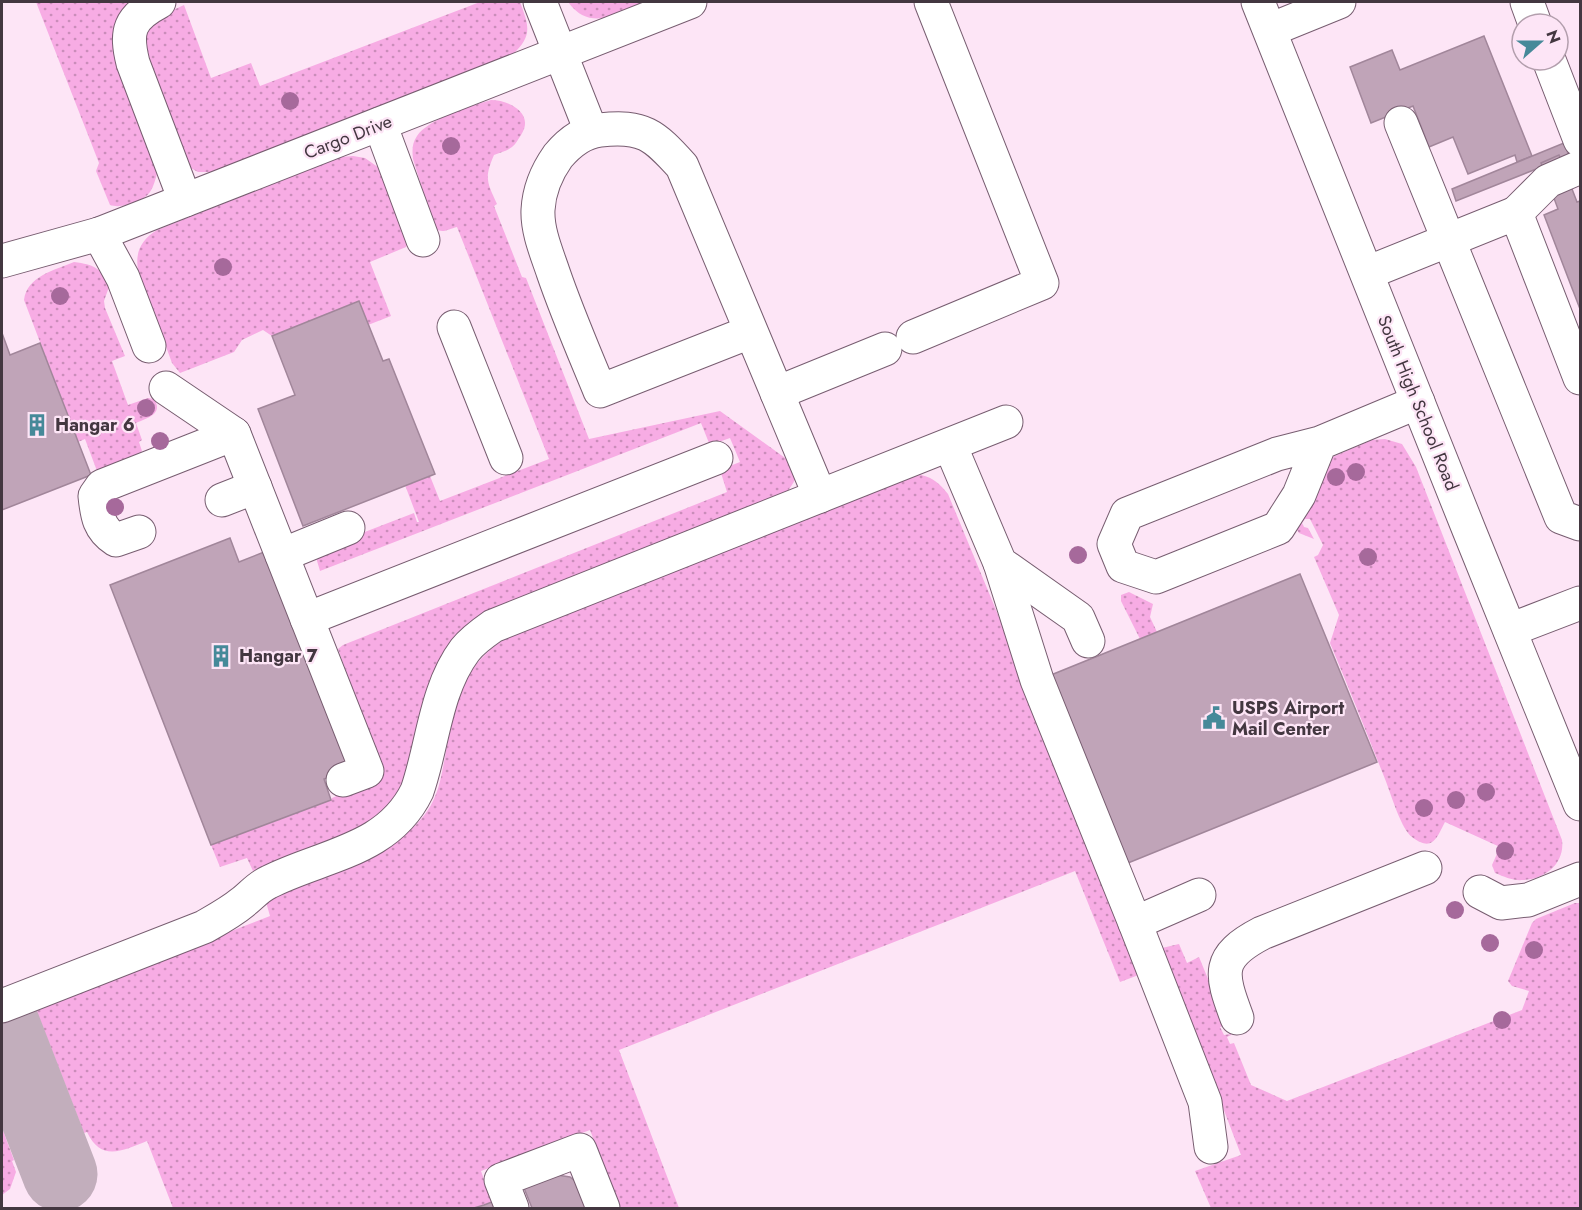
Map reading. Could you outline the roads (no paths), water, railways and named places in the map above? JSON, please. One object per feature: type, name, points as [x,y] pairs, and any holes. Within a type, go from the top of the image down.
[{"type":"street","points":[[159,2],[146,9],[133,22],[127,42],[185,200]]},
{"type":"street","points":[[540,2],[591,131]]},
{"type":"street","name":"Cargo Drive","points":[[2,261],[99,234],[690,2]]},
{"type":"street","points":[[777,393],[1042,283],[931,2]]},
{"type":"street","points":[[1264,16],[1339,2]]},
{"type":"street","name":"South High School Road","points":[[1264,16],[1581,804]]},
{"type":"street","points":[[1554,72],[1581,140]]},
{"type":"street","points":[[1401,123],[1562,517],[1581,524]]},
{"type":"street","points":[[380,124],[423,240]]},
{"type":"street","points":[[750,332],[600,392],[565,307],[544,246],[538,212],[544,178],[569,143],[591,131],[617,128],[644,132],[659,141],[682,166],[820,496]]},
{"type":"street","points":[[1367,273],[1516,213],[1548,181],[1581,167]]},
{"type":"street","points":[[1516,213],[1581,378]]},
{"type":"street","points":[[99,234],[123,278],[149,346]]},
{"type":"street","points":[[454,327],[506,458]]},
{"type":"street","points":[[166,388],[234,434],[367,771],[343,780]]},
{"type":"street","points":[[1320,443],[1299,495],[1278,528],[1156,577],[1122,566],[1114,544],[1127,513],[1277,454],[1320,443],[1418,402]]},
{"type":"street","points":[[2,1005],[204,927],[225,915],[258,888],[271,881],[349,852],[382,833],[399,819],[411,804],[417,791],[444,691],[453,669],[466,649],[493,626],[1006,422]]},
{"type":"street","points":[[139,532],[116,540],[104,532],[96,512],[95,496],[102,486],[186,438],[234,434]]},
{"type":"street","points":[[950,445],[1000,563],[1037,680],[1136,923],[1205,1102],[1210,1147]]},
{"type":"street","points":[[307,619],[716,458]]},
{"type":"street","points":[[222,500],[255,487]]},
{"type":"street","points":[[282,555],[348,528]]},
{"type":"street","points":[[1000,563],[1078,618],[1088,641]]},
{"type":"street","points":[[1510,630],[1581,603]]},
{"type":"street","points":[[1237,1018],[1225,988],[1224,969],[1232,952],[1262,933],[1425,868]]},
{"type":"street","points":[[1480,892],[1501,903],[1528,900],[1581,879]]},
{"type":"street","points":[[1136,923],[1199,895]]},
{"type":"street","points":[[512,1209],[501,1180],[580,1150],[603,1209]]},
{"type":"place","name":"Hangar 6","points":[[37,425]]},
{"type":"place","name":"Hangar 7","points":[[221,656]]},
{"type":"place","name":"USPS Airport Mail Center","points":[[1214,718]]}]
